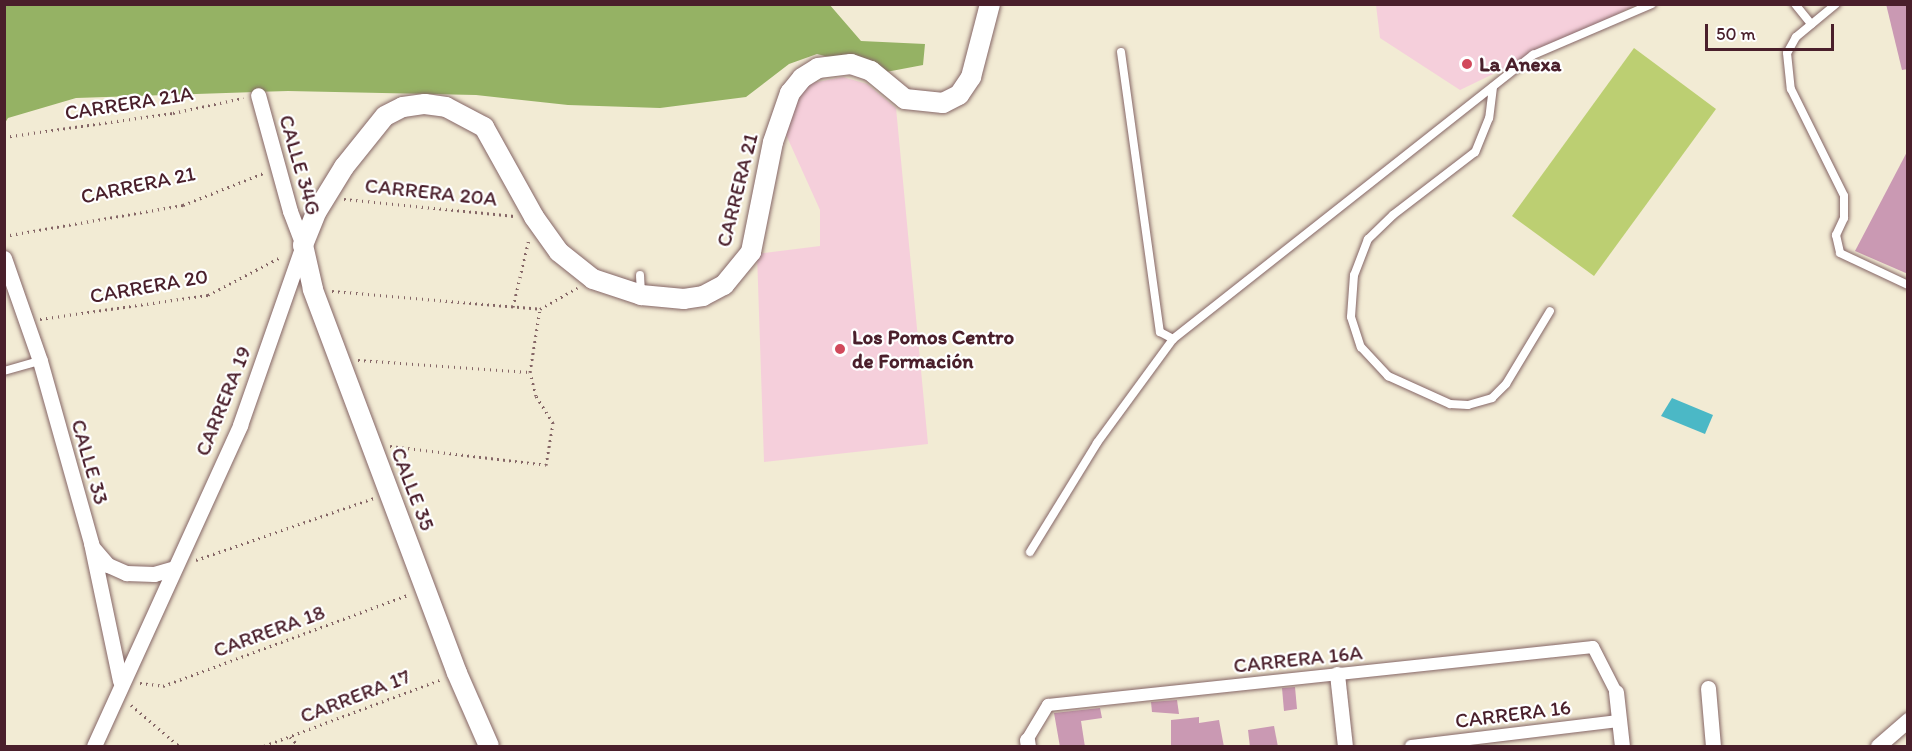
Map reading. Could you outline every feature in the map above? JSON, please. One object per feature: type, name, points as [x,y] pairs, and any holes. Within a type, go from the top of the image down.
[{"type":"street","name":"CARRERA 21","points":[[303,245],[325,197],[385,116],[404,107],[425,104],[446,107],[484,127],[534,218],[559,252],[593,279],[641,285],[684,299],[703,296],[739,271],[751,252],[773,142],[789,93],[802,78],[818,68],[851,64],[871,71],[905,99],[943,103],[959,95],[971,77],[990,4]]},
{"type":"street","name":"CALLE 34G","points":[[258,95],[278,168],[303,245]]},
{"type":"street","name":"CALLE 35","points":[[303,245],[313,289],[457,673],[489,747]]},
{"type":"street","name":"CARRERA 19","points":[[93,747],[118,687],[240,425],[303,245]]},
{"type":"street","name":"CALLE 33","points":[[4,258],[40,361],[91,543],[118,687]]},
{"type":"street","points":[[91,543],[108,565],[126,573],[154,574],[172,569]]},
{"type":"street","name":"CARRERA 16A","points":[[1027,743],[1048,705],[1593,647],[1616,692]]},
{"type":"street","points":[[1337,675],[1345,747]]},
{"type":"street","points":[[1708,688],[1713,747]]},
{"type":"street","points":[[1616,692],[1622,747]]},
{"type":"street","points":[[1878,747],[1908,720]]},
{"type":"street","name":"CARRERA 16","points":[[1411,747],[1620,721]]},
{"type":"lane","points":[[1030,552],[1097,443],[1173,339],[1533,55],[1652,4]]},
{"type":"lane","points":[[1795,4],[1811,24]]},
{"type":"lane","points":[[1836,4],[1796,37],[1787,53],[1788,73],[1798,107],[1844,196],[1846,208],[1836,235],[1840,253],[1908,285]]},
{"type":"lane","points":[[1121,52],[1160,332],[1173,339]]},
{"type":"lane","points":[[1493,87],[1489,118],[1475,152],[1393,214],[1368,239],[1354,275],[1351,316],[1361,347],[1388,376],[1450,404],[1468,405],[1492,398],[1506,384],[1550,311]]},
{"type":"lane","points":[[4,371],[40,361]]},
{"type":"path","name":"CARRERA 21A","points":[[4,137],[173,113],[258,95]]},
{"type":"path","name":"CARRERA 21","points":[[4,236],[183,205],[278,168]]},
{"type":"path","name":"CARRERA 20A","points":[[325,197],[534,218]]},
{"type":"path","points":[[513,307],[534,218]]},
{"type":"path","name":"CARRERA 20","points":[[27,321],[208,295],[303,245]]},
{"type":"path","points":[[313,289],[540,309],[593,279]]},
{"type":"path","points":[[371,444],[546,465],[553,423],[536,396],[530,372],[540,309]]},
{"type":"path","points":[[339,358],[530,372]]},
{"type":"path","points":[[172,569],[389,492]]},
{"type":"path","name":"CARRERA 18","points":[[118,687],[163,686],[425,589]]},
{"type":"path","name":"CARRERA 17","points":[[264,747],[457,673]]},
{"type":"path","points":[[118,687],[179,747]]},
{"type":"path","points":[[290,738],[299,747]]},
{"type":"shaded area","name":"La Anexa","points":[[1376,5],[1636,5],[1460,90],[1380,38]]},
{"type":"shaded area","name":"Los Pomos Centro de Formación","points":[[843,77],[867,84],[896,108],[928,444],[764,462],[757,254],[820,246],[820,210],[783,128],[807,84]]},
{"type":"green space","points":[[829,4],[861,41],[925,44],[923,65],[886,72],[817,54],[789,64],[746,97],[660,108],[568,105],[476,95],[288,91],[76,98],[8,118],[5,123],[5,5]]},
{"type":"green space","points":[[1634,48],[1716,109],[1594,276],[1512,216]]},
{"type":"water","points":[[1672,398],[1713,415],[1705,434],[1661,416]]},
{"type":"building","points":[[1886,4],[1908,4],[1908,69],[1902,70]]},
{"type":"building","points":[[1908,150],[1908,274],[1855,251]]},
{"type":"building","points":[[1295,687],[1297,709],[1284,711],[1282,688]]},
{"type":"building","points":[[1177,700],[1179,714],[1152,712],[1151,702]]},
{"type":"building","points":[[1100,708],[1102,718],[1081,721],[1085,747],[1060,747],[1054,713]]},
{"type":"building","points":[[1199,717],[1199,723],[1219,720],[1224,747],[1171,747],[1171,720]]},
{"type":"building","points":[[1274,726],[1278,747],[1250,747],[1248,730]]},
{"type":"place","name":"La Anexa","points":[[1467,64]]},
{"type":"place","name":"Los Pomos Centro de Formación","points":[[840,349]]}]
